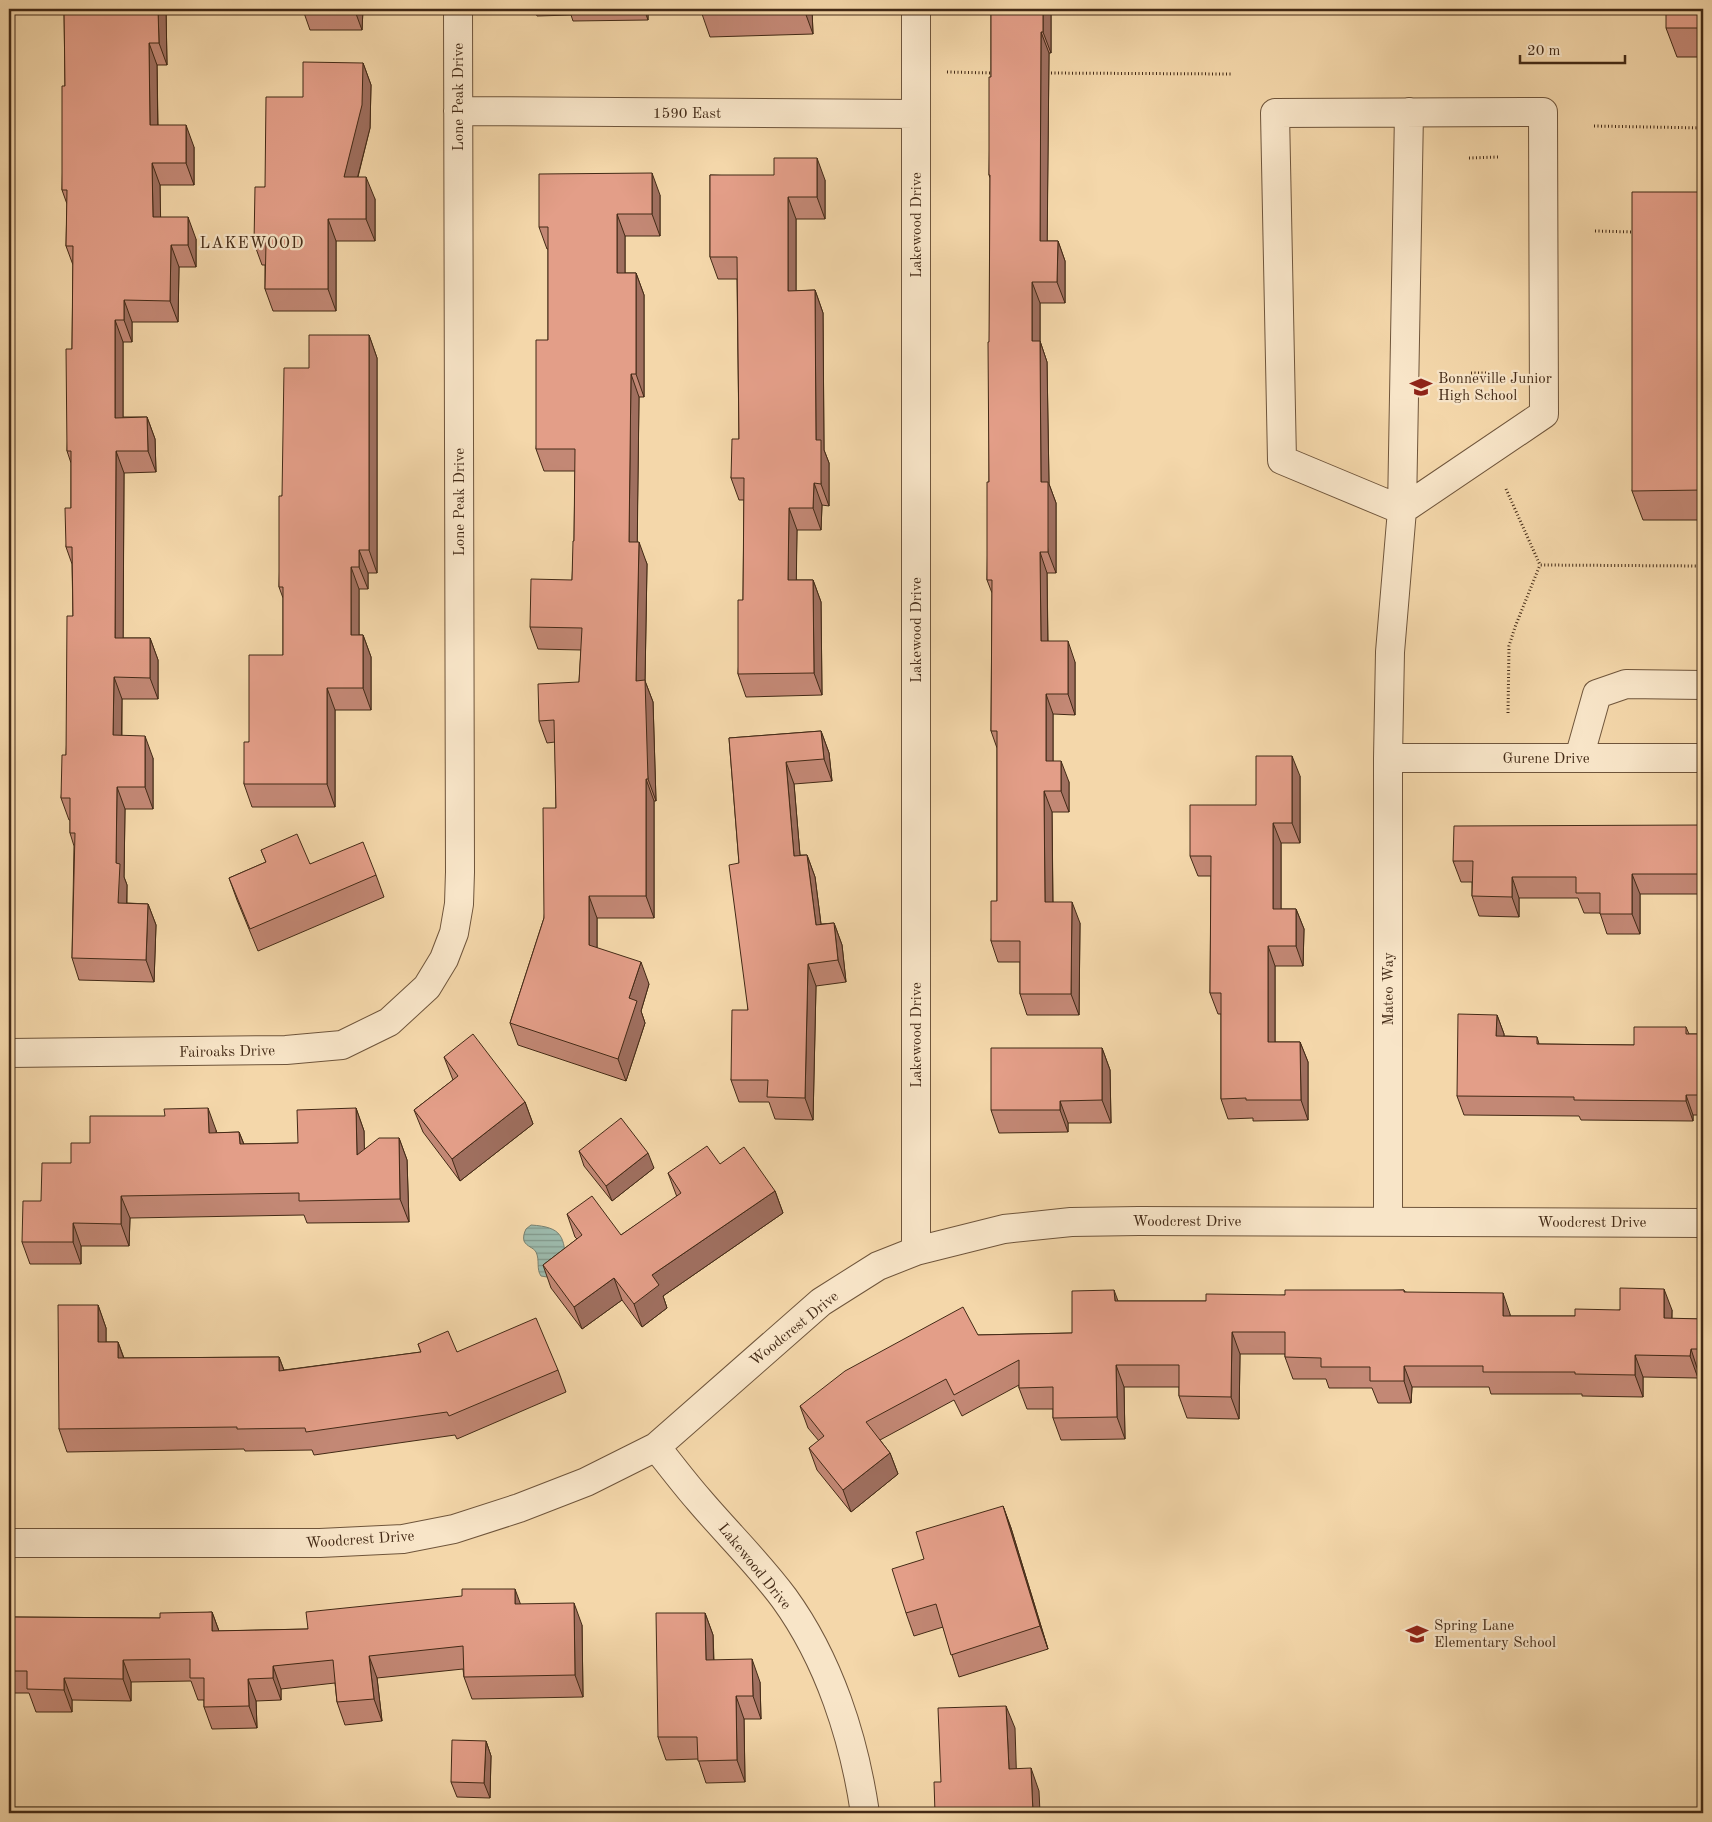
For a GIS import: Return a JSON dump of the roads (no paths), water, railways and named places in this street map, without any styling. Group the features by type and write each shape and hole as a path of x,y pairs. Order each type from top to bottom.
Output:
{"street":[{"name":"Lone Peak Drive","path":"427,987 444,959 454,932 460,888 458,9"},
{"name":"Lakewood Drive","path":"916,9 916,1251"},
{"name":"1590 East","path":"458,111 916,114"},
{"name":"Mateo Way","path":"1388,1221 1388,758 1390,652 1402,510 1408,112"},
{"path":"1543,112 1544,414 1402,510 1282,460 1275,113 1543,112"},
{"path":"1579,758 1597,694 1626,684 1703,685"},
{"name":"Gurene Drive","path":"1388,758 1703,758"},
{"name":"Fairoaks Drive","path":"9,1053 286,1050 342,1045 389,1022 427,987"},
{"name":"Woodcrest Drive","path":"9,1543 320,1543 403,1538 454,1529 519,1508 586,1482 656,1447 821,1302 878,1266 916,1251 1004,1229 1071,1222 1388,1221 1703,1223"},
{"name":"Lakewood Drive","path":"656,1447 762,1571 784,1599 803,1629 821,1663 851,1741 865,1813"}],"place":[{"name":"Bonneville Junior High School","path":"1421,387"},
{"name":"Spring Lane Elementary School","path":"1417,1634"}],"district":[{"name":"LAKEWOOD","path":"252,242"}]}
